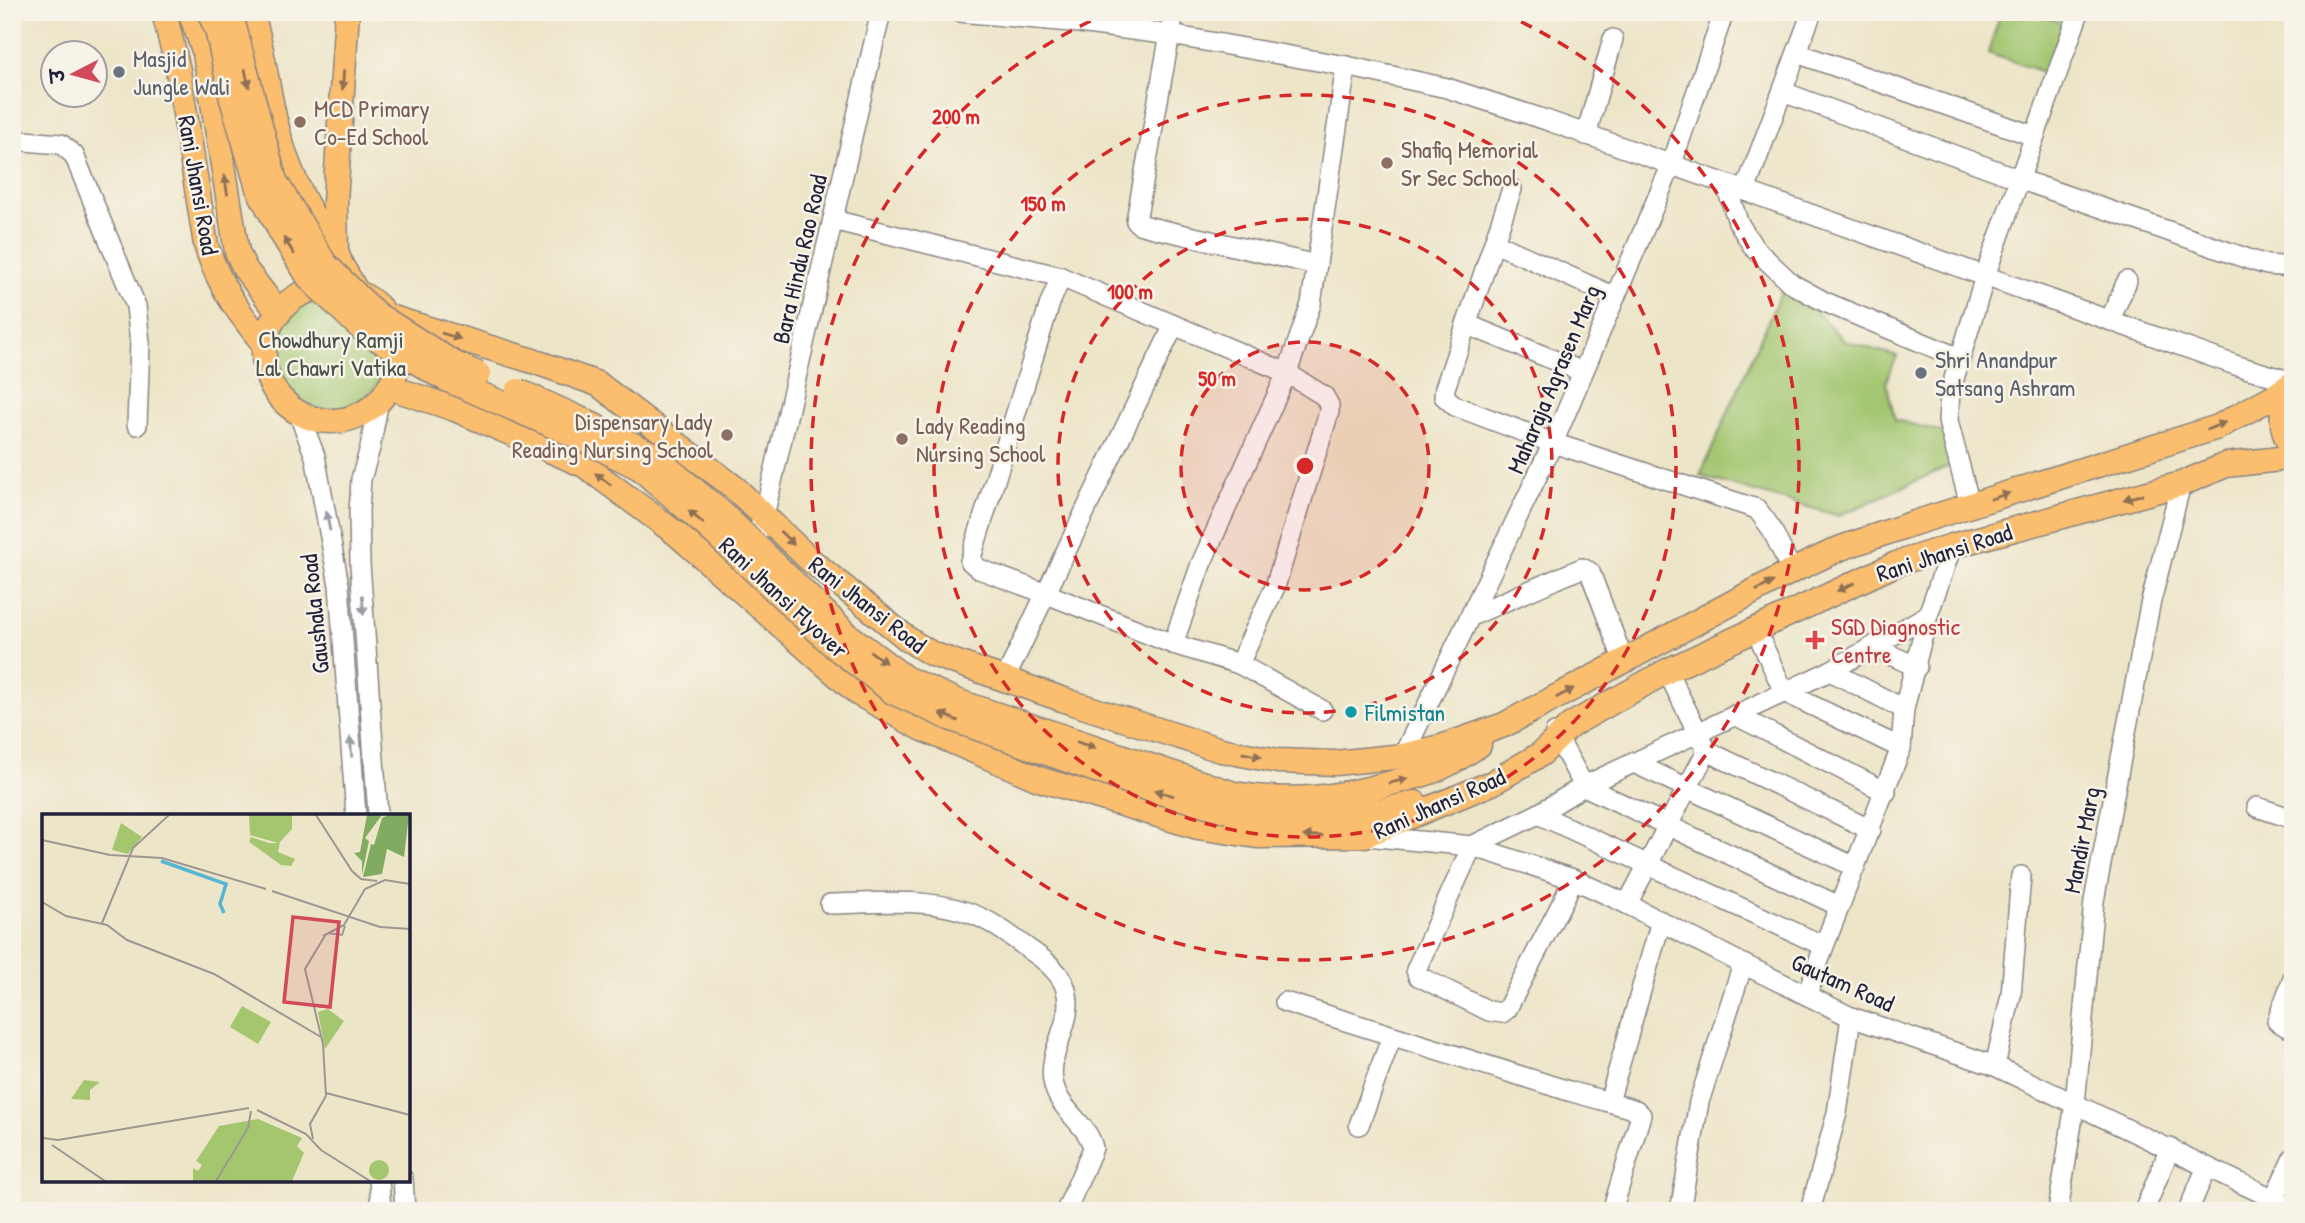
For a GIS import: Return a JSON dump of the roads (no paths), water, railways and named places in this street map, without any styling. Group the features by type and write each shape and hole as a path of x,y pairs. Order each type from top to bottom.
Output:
{"main road":[{"name":"Rani Jhansi Road","path":"163,12 178,70 206,245 215,273 230,301 264,344"},
{"path":"190,12 205,53 237,252 245,269 279,313"},
{"name":"Rani Jhansi Flyover","path":"209,12 216,29 232,99 258,188 310,279 364,331 444,378 572,433 640,468 710,529 835,647 893,692 953,719 1149,789 1232,803 1306,800 1351,794 1423,774 1445,766 1504,725"},
{"name":"Rani Jhansi Flyover","path":"230,12 275,181 325,264 376,314 453,363 650,453 723,514 848,635 905,678 959,702 1271,818 1350,815 1410,805 1470,781 1561,732"},
{"path":"251,12 286,161 312,215 336,251 357,293"},
{"path":"336,251 335,202 347,12"},
{"path":"324,287 346,289 367,297 386,316 394,331 398,353 395,375 384,394 369,410 349,419 327,422 306,417 287,405 272,388 265,367 264,344 271,323 285,305 303,293 324,287"},
{"name":"Rani Jhansi Road","path":"386,316 598,384 735,488 810,560 909,640 932,654 1221,750 1278,761 1335,763 1404,756 1441,747 1504,725 1792,571 1842,548 2217,427 2293,383"},
{"path":"2293,383 2284,404 2282,419 2285,435 2293,450"},
{"name":"Rani Jhansi Road","path":"384,394 455,409 584,465 678,535 859,694 921,728 1039,779 1198,827 1257,836 1365,835 1492,783 1541,754 1561,732 1667,671 1896,564 1952,545 2181,484 2226,464 2289,458 2293,460"}],"street":[{"name":"Bara Hindu Rao Road","path":"736,585 764,516 881,12"},
{"path":"960,12 1171,35 1346,66 1447,88 2235,365 2293,383"},
{"path":"1174,12 1136,218 1139,224 1317,265"},
{"name":"Maharaja Agrasen Marg","path":"1404,756 1553,443 1671,166 1724,12"},
{"path":"1745,191 1812,12"},
{"path":"1970,505 1948,421 1950,392 1985,276 2079,12"},
{"path":"1586,135 1613,38"},
{"path":"1797,53 2034,136"},
{"path":"1173,643 1201,564 1287,373 1311,304 1346,66"},
{"path":"1783,92 2019,179 2251,260 2267,265 2293,267"},
{"path":"12,140 61,144 74,155 136,306 140,343 137,425"},
{"path":"1726,185 1738,222 1754,248 1793,284 1825,302 1959,358"},
{"path":"1512,189 1465,324 1444,396 1455,406 1553,443 1757,509 1792,571"},
{"path":"833,220 1060,277 1287,373 1324,396 1329,412 1275,587 1239,664"},
{"path":"1495,243 1615,297"},
{"path":"1060,277 970,561 979,569 1173,643 1239,664 1322,710"},
{"path":"2110,320 2127,281"},
{"path":"1465,324 1583,372"},
{"path":"1005,679 1174,325"},
{"path":"378,814 360,564 359,512 361,479 384,394"},
{"name":"Gaushala Road","path":"298,412 314,456 339,585 356,814"},
{"name":"Mandir Marg","path":"2058,1211 2075,1104 2094,901 2151,605 2181,484"},
{"path":"1807,995 1901,748 1904,709 1917,667 1928,615 1952,545"},
{"path":"1471,616 1582,568 1590,572 1624,662"},
{"path":"1573,878 1507,1009 1502,1013 1489,1011 1418,976 1416,970 1472,846 1538,814 1584,786 1634,763 1703,742 1735,715 1830,671 1928,615"},
{"path":"1756,630 1784,692 1901,748"},
{"path":"1873,647 1917,667"},
{"path":"1667,671 1703,742 1871,830"},
{"path":"1830,671 1904,709"},
{"path":"1735,715 1886,792"},
{"path":"1561,732 1584,786 1839,906"},
{"path":"1627,904 1686,789 1703,742"},
{"path":"1634,763 1856,867"},
{"path":"2258,807 2293,819"},
{"path":"1538,814 1824,946"},
{"name":"Gautam Road","path":"1365,835 1472,846 1573,878 1850,1017 1995,1066 2293,1208"},
{"path":"1995,1066 2011,995 2021,876"},
{"path":"830,904 912,902 950,908 989,922 1039,956 1053,969 1066,988 1069,1011 1054,1059 1053,1082 1064,1108 1087,1134 1093,1148 1066,1211"},
{"path":"1609,1102 1661,921"},
{"path":"1680,1211 1699,1102 1743,964"},
{"path":"2287,1027 2277,1021 2293,978"},
{"path":"1285,1002 1636,1110 1641,1115 1612,1211"},
{"path":"1810,1211 1837,1113 1850,1017"},
{"path":"1359,1125 1392,1036"},
{"path":"2144,1211 2170,1148"},
{"path":"2274,1198 2293,1158"},
{"path":"2188,1211 2207,1167"},
{"path":"379,1181 381,1211"},
{"path":"403,1181 405,1211"}],"place":[{"name":"Masjid Jungle Wali","path":"119,72"},
{"name":"MCD Primary Co-Ed School","path":"300,122"},
{"name":"Shafiq Memorial Sr Sec School","path":"1387,163"},
{"name":"Shri Anandpur Satsang Ashram","path":"1921,373"},
{"name":"Dispensary Lady Reading Nursing School","path":"727,435"},
{"name":"Lady Reading Nursing School","path":"902,439"},
{"name":"SGD Diagnostic Centre","path":"1815,640"},
{"name":"Filmistan","path":"1351,712"}],"park label":[{"name":"Chowdhury Ramji Lal Chawri Vatika","path":"331,353"}]}
